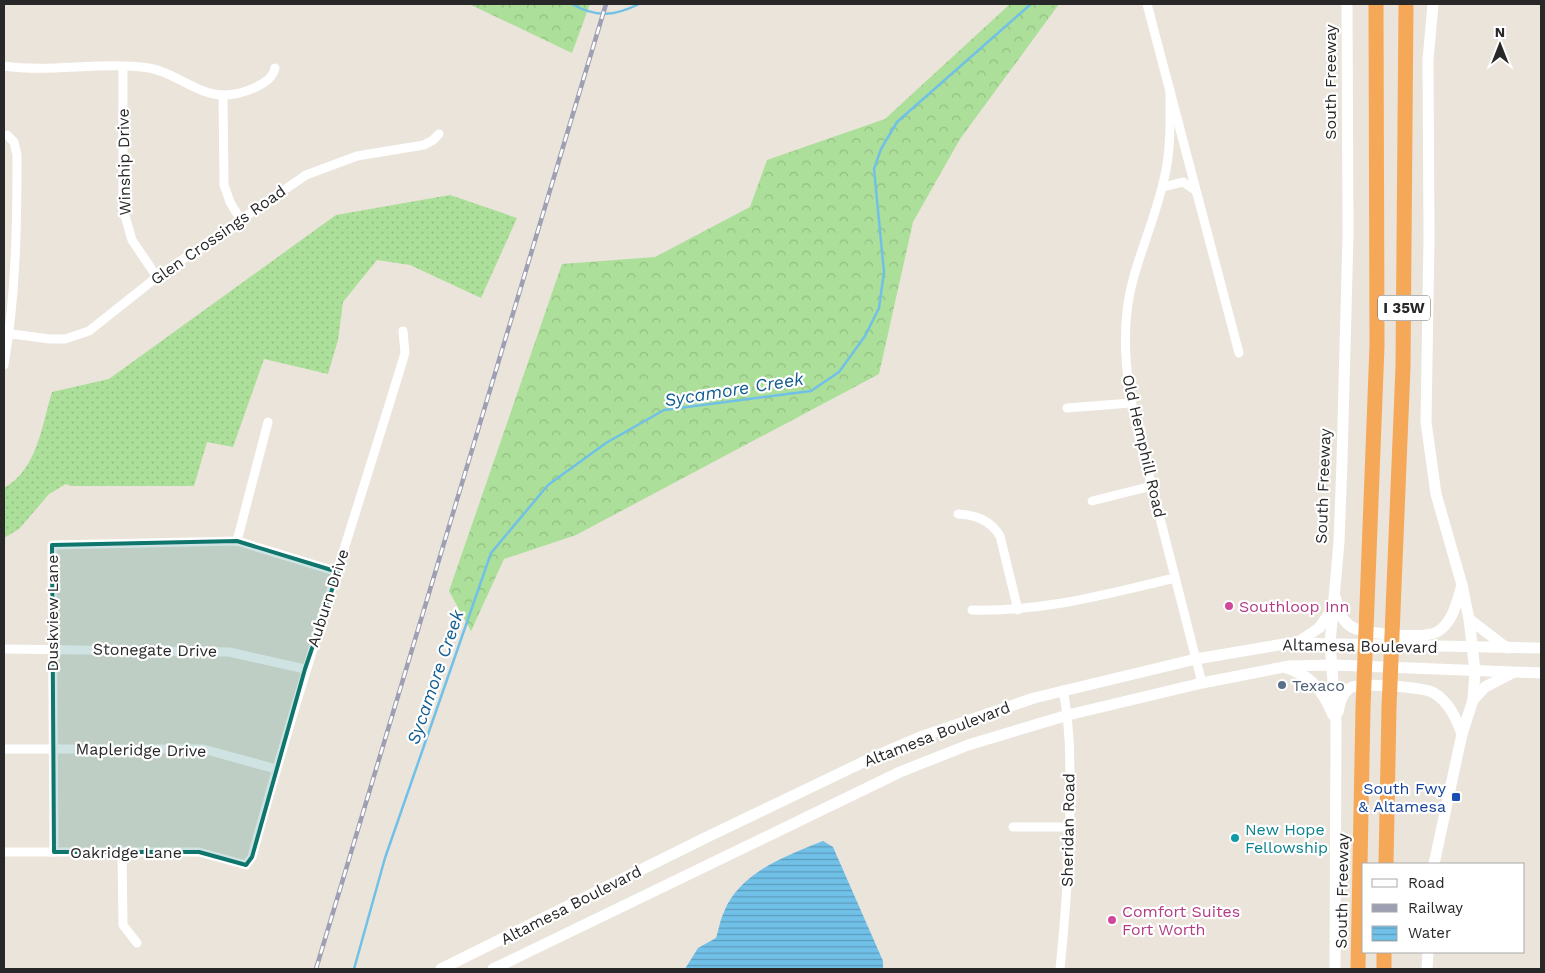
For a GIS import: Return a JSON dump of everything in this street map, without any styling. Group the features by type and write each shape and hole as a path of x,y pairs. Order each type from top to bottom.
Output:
{"highway":[{"name":"South Freeway","path":"1358,969 1363,708 1377,363 1376,4"},
{"name":"I 35W","path":"1386,863 1389,708 1403,367 1406,4"},
{"path":"1350,969 1358,951"},
{"path":"1384,953 1384,969"}],"main road":[{"name":"South Freeway","path":"1335,969 1336,721 1334,665 1330,642 1340,523 1348,245 1347,4"},
{"path":"1433,4 1428,60 1429,239 1426,422 1430,462 1436,494 1470,619 1475,671 1472,700 1462,734 1434,863"},
{"path":"1334,585 1339,610 1350,625 1358,630 1419,636 1438,632 1445,626 1452,617 1462,585"},
{"path":"1296,643 1319,628 1332,607"},
{"path":"1470,619 1507,648"},
{"name":"Altamesa Boulevard","path":"441,969 705,838 878,755 997,709 1063,690 1196,659 1296,643 1330,642 1541,648"},
{"name":"Altamesa Boulevard","path":"493,969 900,772 968,745 1068,715 1202,682 1284,668 1334,665 1541,673"},
{"path":"1284,668 1305,676 1317,685 1324,694 1336,721"},
{"path":"1472,700 1486,688 1514,673"},
{"path":"1336,721 1341,700 1350,688 1355,686 1412,687 1433,692 1444,701 1457,721 1462,734"},
{"path":"1428,953 1428,969"}],"street":[{"name":"Old Hemphill Road","path":"1147,4 1239,353"},
{"path":"4,66 154,69 203,91 223,95 239,93 269,80 275,68"},
{"name":"Winship Drive","path":"123,68 123,209 132,240 157,277"},
{"name":"Old Hemphill Road","path":"1170,90 1170,141 1163,186 1134,278 1127,314 1125,349 1131,403 1202,682"},
{"path":"223,95 224,185 230,202 240,219"},
{"name":"Glen Crossings Road","path":"6,333 50,339 78,335 101,323 157,277 282,190 327,165 357,156 424,145 439,134"},
{"path":"4,365 6,333 17,250 17,155 14,142 7,135"},
{"path":"1163,186 1183,182 1196,190"},
{"name":"Auburn Drive","path":"246,865 252,857 305,669 338,572 405,353 403,330"},
{"path":"1067,408 1131,403"},
{"path":"237,541 268,422"},
{"path":"1092,501 1152,486"},
{"path":"958,514 980,518 996,530 1000,536 1018,610"},
{"name":"Duskview Lane","path":"54,852 52,545 237,541 338,572"},
{"path":"972,610 1018,610 1052,606 1175,578"},
{"name":"Stonegate Drive","path":"4,648 229,652 305,669"},
{"name":"Sheridan Road","path":"1060,969 1068,884 1070,827 1068,715 1063,690"},
{"name":"Mapleridge Drive","path":"4,749 203,749 276,769"},
{"path":"1013,828 1070,827"},
{"path":"122,851 123,925 137,943"},
{"name":"Oakridge Lane","path":"4,852 199,852 246,865"}],"highlighted area":[{"path":"237,541 338,572 305,669 252,857 246,865 199,852 54,852 52,545"}],"green space":[{"path":"469,4 590,4 572,53"},
{"path":"1010,4 1059,4 960,139 913,222 879,374 576,535 504,559 471,631 449,591 562,264 655,257 750,207 767,160 885,119"},
{"path":"450,195 517,218 481,298 410,265 377,260 343,302 338,340 328,374 264,359 233,447 207,442 194,486 71,486 66,484 49,494 19,529 4,538 4,488 24,470 37,446 52,392 109,379 336,215"}],"water":[{"path":"823,841 833,847 883,961 883,969 685,969 698,948 716,938 721,918 731,898 741,886 766,867"}],"waterway":[{"path":"572,4 589,12 606,14 622,11 639,4"},
{"name":"Sycamore Creek","path":"354,969 385,858 491,553 548,485 606,443 664,410 811,391 839,372 865,336 879,308 884,272 874,169 881,149 897,122 1031,4"}],"railway":[{"path":"316,969 606,4"}],"place":[{"name":"Southloop Inn","path":"1229,606"},
{"name":"Texaco","path":"1282,685"},
{"name":"South Fwy & Altamesa","path":"1456,797"},
{"name":"New Hope Fellowship","path":"1235,838"},
{"name":"Comfort Suites Fort Worth","path":"1112,920"}]}
